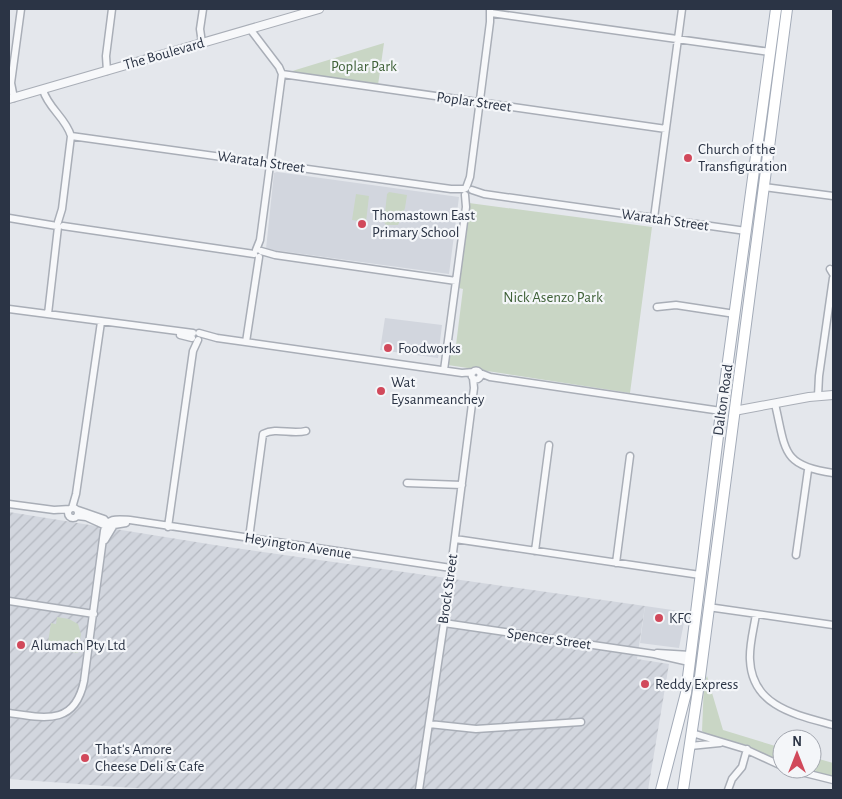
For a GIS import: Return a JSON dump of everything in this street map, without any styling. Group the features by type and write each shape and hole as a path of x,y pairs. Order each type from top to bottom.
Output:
{"main road":[{"name":"Dalton Road","path":"661,790 679,723 689,658 776,9"},
{"name":"Dalton Road","path":"684,790 787,9"},
{"name":"Waratah Street","path":"746,231 757,233"},
{"path":"721,410 734,411"},
{"name":"Spencer Street","path":"689,658 702,660"}],"street":[{"path":"11,99 21,9"},
{"path":"107,71 106,56 112,9"},
{"path":"202,43 200,29 203,9"},
{"name":"The Boulevard","path":"11,99 250,29 296,12 319,9"},
{"path":"654,218 682,9"},
{"path":"444,370 490,11 770,52"},
{"path":"246,342 282,74 279,67 250,29"},
{"name":"Poplar Street","path":"282,74 666,129"},
{"path":"43,90 46,100 66,124 71,136 48,314"},
{"name":"Waratah Street","path":"71,136 746,231"},
{"path":"764,187 833,196"},
{"path":"9,218 456,281"},
{"path":"818,396 819,376 833,278"},
{"path":"657,307 676,306 734,314"},
{"path":"9,309 174,332 195,337 246,342 721,410"},
{"path":"74,512 101,322"},
{"path":"168,527 195,337"},
{"name":"Brock Street","path":"419,790 444,623 476,376"},
{"path":"734,411 818,396 833,396"},
{"path":"776,404 785,446 794,461 808,470 833,473"},
{"path":"249,538 263,434 272,430 296,434 306,431"},
{"path":"535,551 549,446"},
{"path":"616,563 630,456"},
{"path":"796,554 808,470"},
{"path":"407,483 462,484"},
{"path":"9,504 74,512 108,525 82,690 74,706 62,714 47,718 9,713"},
{"name":"Heyington Avenue","path":"108,525 121,523 146,524 451,568"},
{"path":"455,539 700,575"},
{"path":"9,601 94,614"},
{"path":"708,607 833,625"},
{"path":"756,614 750,659 752,676 758,688 783,711 833,725"},
{"name":"Spencer Street","path":"444,623 689,658"},
{"path":"429,724 476,729 581,722"},
{"path":"692,733 747,749 772,761"},
{"path":"690,746 724,743"},
{"path":"728,790 732,779 742,767 747,749"}],"shaded area":[{"name":"Thomastown East Primary School","path":"274,173 459,197 449,274 266,249"},
{"path":"385,318 442,325 438,358 380,350"},
{"path":"9,512 221,546 645,606 637,659 669,664 648,790 161,790 9,779"},
{"path":"645,606 686,612 679,648 640,643"}],"green space":[{"name":"Poplar Park","path":"384,43 378,85 289,72"},
{"path":"389,192 407,195 405,208 398,225 386,225 384,222 387,194"},
{"path":"356,194 369,196 366,222 352,220"},
{"name":"Nick Asenzo Park","path":"469,203 652,227 630,393 448,365 450,353 455,353 463,289 459,288"},
{"path":"57,617 69,619 78,624 81,634 78,653 47,649 51,623 56,624"},
{"path":"707,676 723,730 772,745 772,757 746,745 706,734 702,731 704,683"},
{"path":"822,760 833,763 833,778 822,775"}],"place":[{"name":"Church of the Transfiguration","path":"688,158"},
{"name":"Thomastown East Primary School","path":"362,224"},
{"name":"Foodworks","path":"388,348"},
{"name":"Wat Eysanmeanchey","path":"381,391"},
{"name":"KFC","path":"659,618"},
{"name":"Alumach Pty Ltd","path":"21,645"},
{"name":"Reddy Express","path":"645,684"},
{"name":"That's Amore Cheese Deli & Cafe","path":"85,758"}]}
